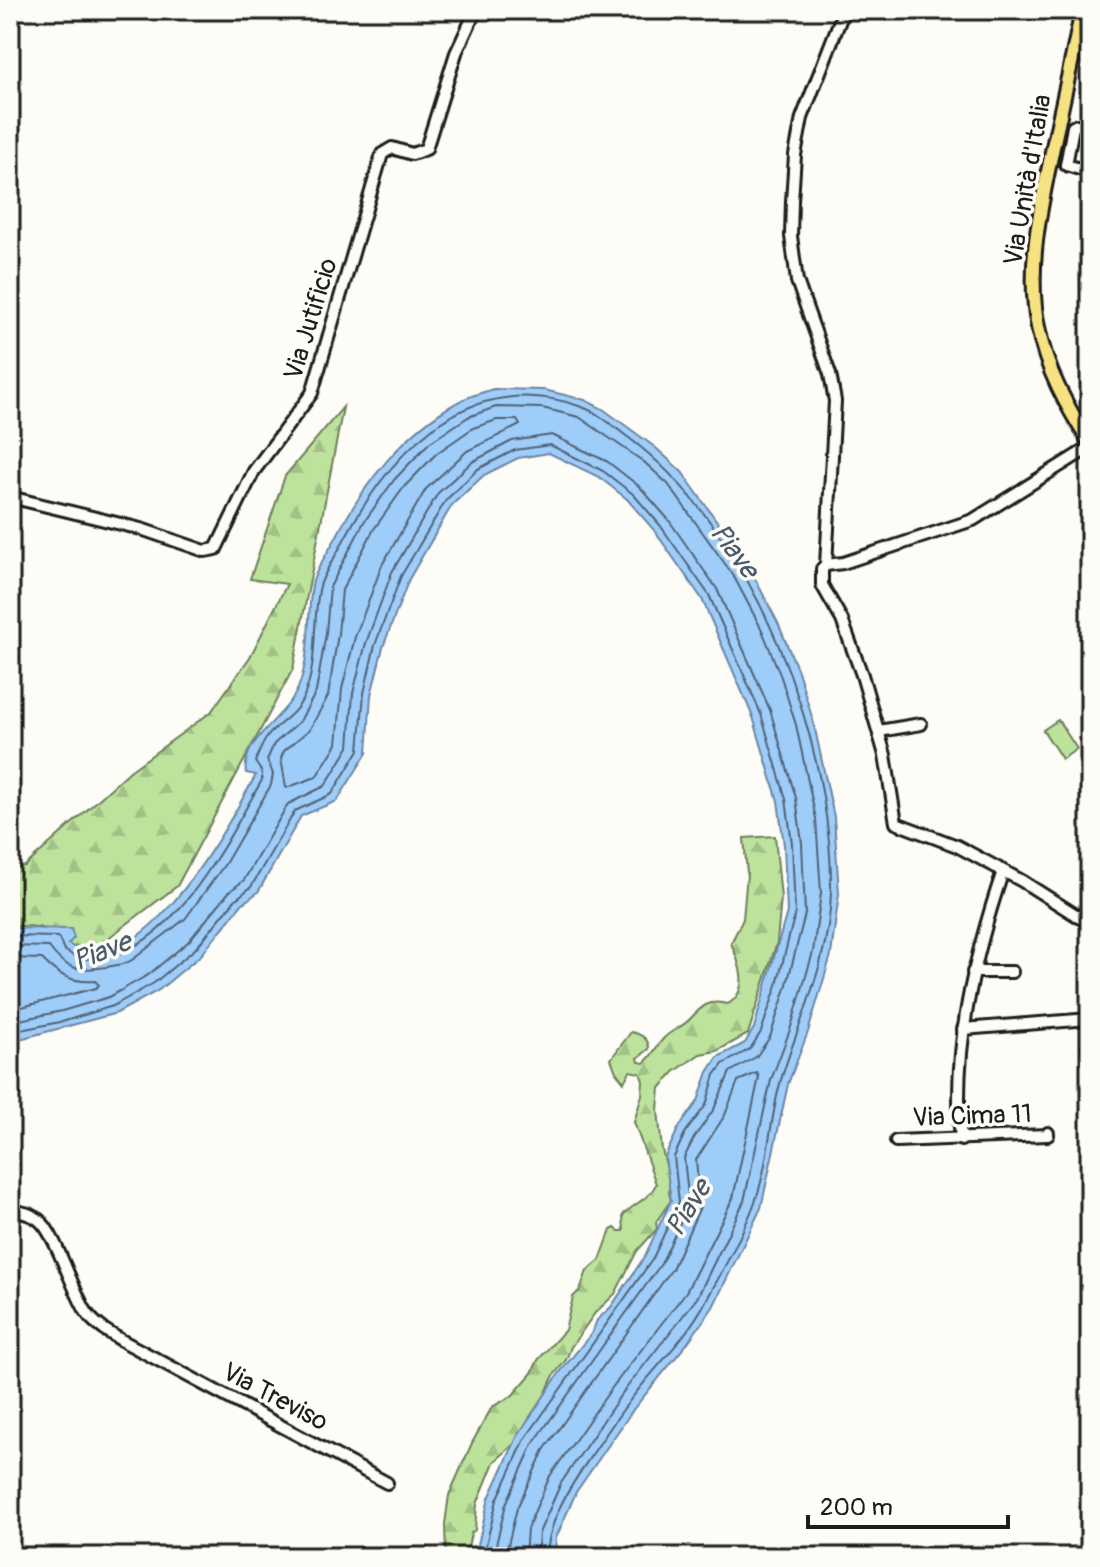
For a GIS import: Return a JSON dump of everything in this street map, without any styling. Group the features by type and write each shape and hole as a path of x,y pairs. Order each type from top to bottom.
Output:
{"main road":[{"name":"Via Unità d'Italia","path":"1082,10 1041,204 1033,292 1038,329 1050,369 1064,401 1090,445"}],"street":[{"name":"Via Jutificio","path":"10,497 141,529 205,551 216,549 263,456 309,401 382,154 392,148 412,154 426,149 456,53 476,10"},
{"path":"844,10 802,118 792,180 791,236 797,281 830,374 835,401 822,585 842,620 879,731 890,777 896,823 957,846 1090,924"},
{"path":"1090,127 1073,127 1066,165 1090,172"},
{"path":"824,567 973,520 1090,445"},
{"path":"879,731 921,724"},
{"path":"961,1140 963,1029 973,972 1003,871"},
{"path":"973,972 1012,972"},
{"path":"963,1029 1090,1019"},
{"name":"Via Cima 11","path":"896,1141 961,1140 1048,1133"},
{"name":"Via Treviso","path":"10,1210 34,1216 47,1228 89,1317 121,1340 387,1483"}],"green space":[{"path":"343,407 293,669 177,886 99,945 72,947 58,935 44,929 10,926 10,869 25,866 130,771 211,712 250,657 287,584 250,579 285,476"},
{"path":"1058,720 1077,749 1062,759 1043,730"},
{"path":"775,836 781,898 777,942 748,1034 717,1051 700,1054 674,1072 660,1088 658,1110 662,1150 671,1183 671,1200 656,1222 657,1229 637,1251 615,1294 595,1313 571,1347 530,1417 523,1436 494,1462 477,1504 475,1530 471,1533 466,1557 446,1557 445,1524 449,1495 492,1407 512,1396 565,1330 573,1297 580,1290 587,1271 600,1260 611,1230 624,1231 623,1215 650,1193 656,1184 634,1122 643,1081 640,1073 630,1071 624,1082 611,1059 631,1032 641,1035 648,1042 649,1049 638,1058 639,1062 644,1063 667,1035 702,1007 716,1002 728,1004 735,998 741,975 731,943 743,919 747,874 744,838"}],"water":[{"name":"Piave","path":"493,389 544,390 585,400 603,409 656,448 682,472 748,565 778,623 798,671 813,720 834,817 839,894 831,955 808,1032 788,1084 761,1208 713,1307 635,1407 576,1492 556,1538 555,1557 475,1557 489,1498 518,1435 645,1256 671,1200 665,1157 678,1129 698,1101 708,1072 718,1057 745,1043 754,1028 787,912 784,845 778,801 753,717 702,599 654,530 627,499 599,477 549,453 518,458 484,475 452,505 409,579 383,647 371,695 367,753 337,801 301,816 258,892 242,904 201,955 159,990 117,1013 10,1039 10,928 71,929 74,938 68,944 96,952 125,944 153,923 179,895 204,862 256,775 246,773 250,750 298,688 305,664 314,579 357,500 386,462 419,429 458,402"}]}
